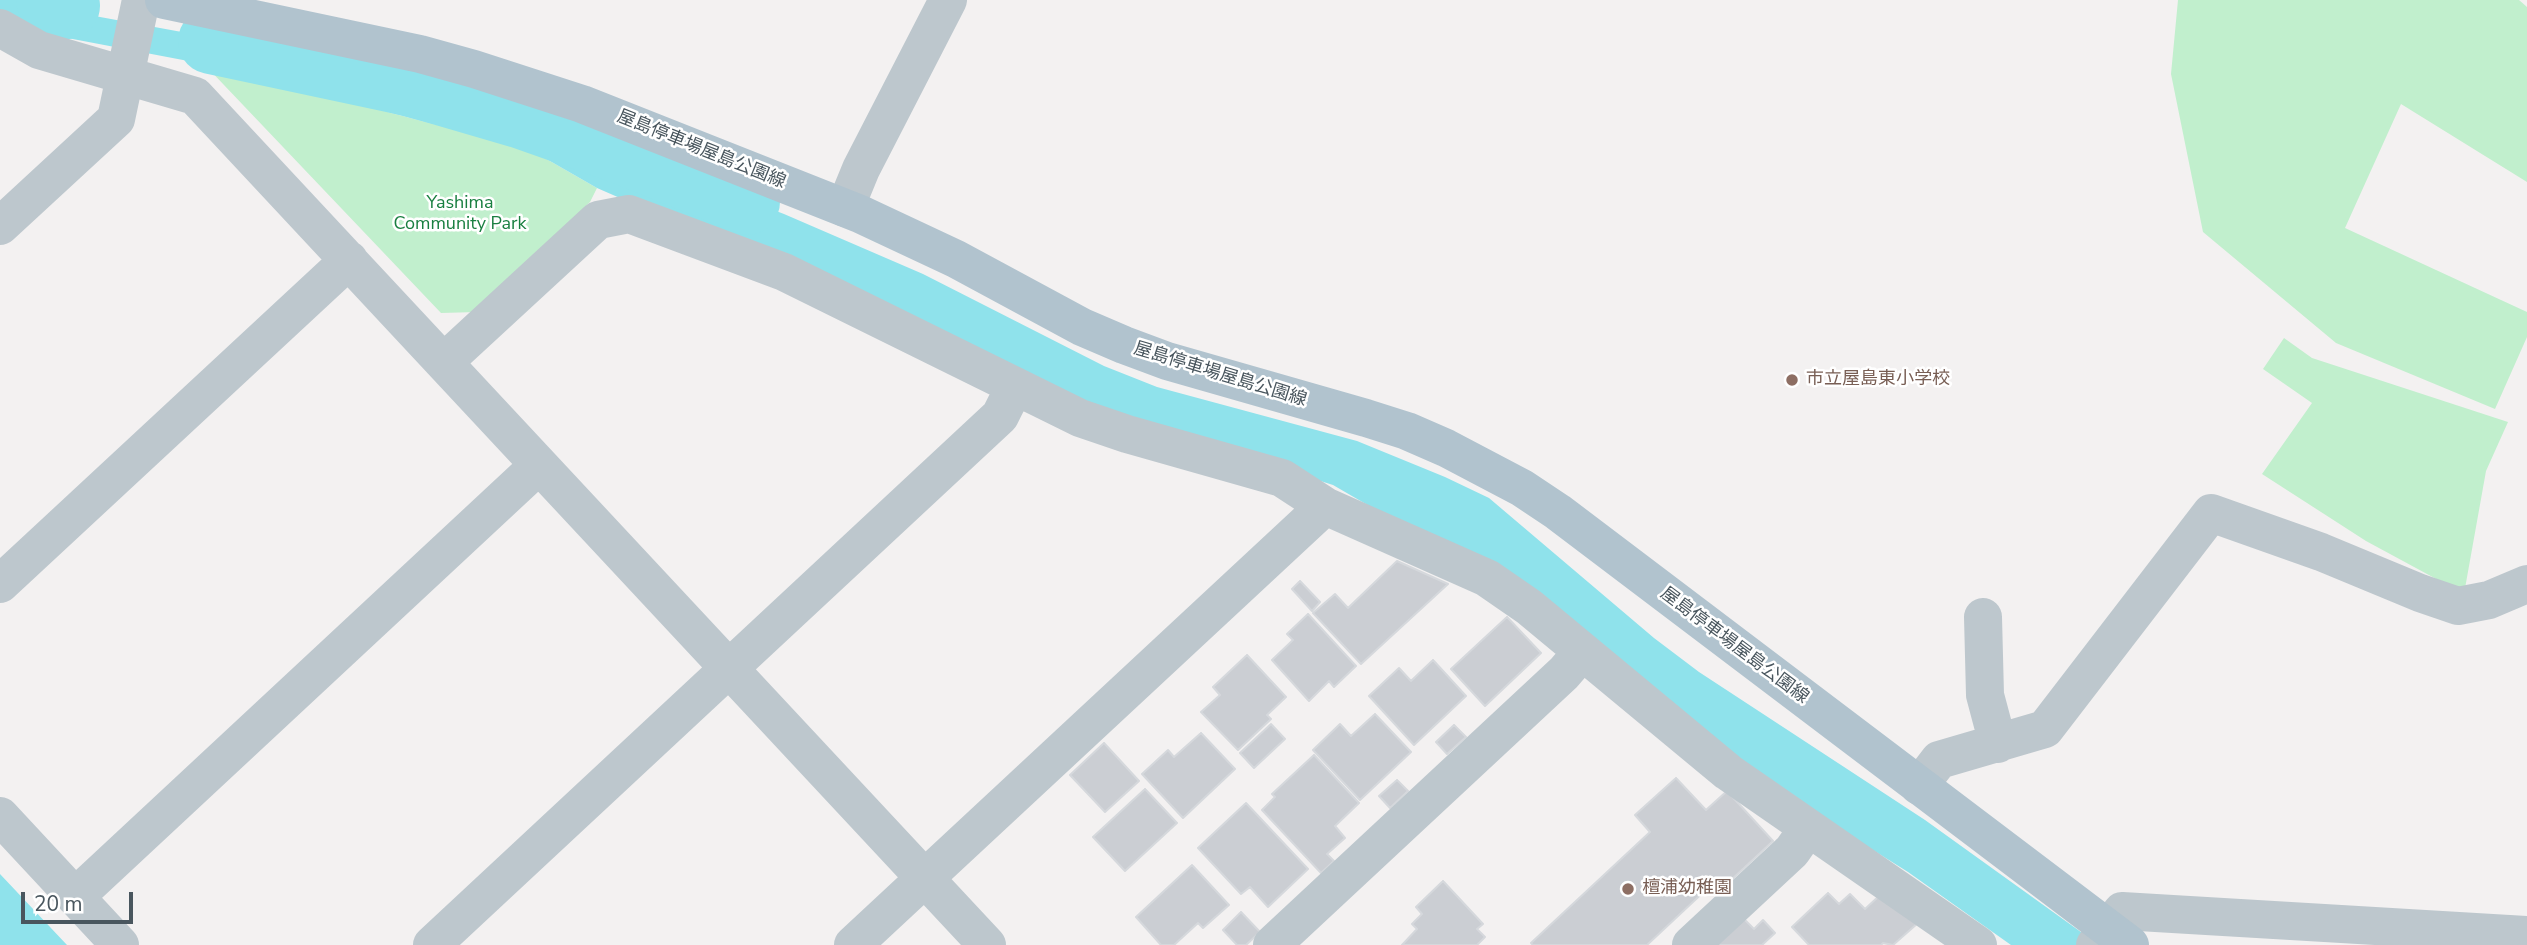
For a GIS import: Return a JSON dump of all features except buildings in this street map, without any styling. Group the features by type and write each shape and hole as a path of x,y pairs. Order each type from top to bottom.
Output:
{"main road":[{"name":"屋島停車場屋島公園線","path":"164,0 420,54 474,69 636,124 845,208 956,259 1072,322 1124,345 1167,361 1406,431 1485,467 1558,512 1919,786 2111,940"}],"street":[{"path":"0,226 116,119 141,0"},
{"path":"845,208 861,169 948,0"},
{"path":"0,28 39,50 195,96 987,945"},
{"path":"444,362 598,220 629,214 784,272 1015,386 1103,426 1282,478 1325,506 1487,578 1528,607 1695,747 1978,945"},
{"path":"0,584 349,260"},
{"path":"432,945 1000,416 1015,386"},
{"path":"75,897 539,464"},
{"path":"853,945 1325,506"},
{"path":"1919,786 1938,760 2045,729 2211,513 2321,552 2458,606 2488,600 2527,584"},
{"path":"1983,617 1985,695 1998,744"},
{"path":"1272,945 1564,673 1582,652"},
{"path":"0,816 120,945"},
{"path":"1691,945 1792,851 1808,828"},
{"path":"2111,940 2122,911 2527,935"}],"green space":[{"path":"2178,0 2519,0 2527,7 2527,182 2401,104 2345,228 2527,312 2527,337 2495,409 2336,343 2203,232 2171,74"},
{"name":"Yashima Community Park","path":"204,64 529,149 597,188 590,202 477,312 441,313"},
{"path":"2284,338 2312,358 2508,422 2486,471 2464,594 2366,541 2262,474 2312,403 2263,369"}],"water":[{"path":"0,0 37,0 62,10 209,37 527,116 784,214 923,274 1104,366 1157,387 1357,441 1445,477 1489,498 1654,638 1699,672 1925,820 2099,945 2011,945 1908,872 1785,795 1409,529 1333,485 1280,468 1149,435 897,319 597,188 529,149 204,64 57,36 0,13"},
{"path":"0,874 67,945 0,945"}],"waterway":[{"path":"49,0 67,6"},
{"path":"211,41 413,84 519,115 624,152 747,202"}],"place":[{"name":"市立屋島東小学校","path":"1792,380"},
{"name":"檀浦幼稚園","path":"1628,889"}]}
